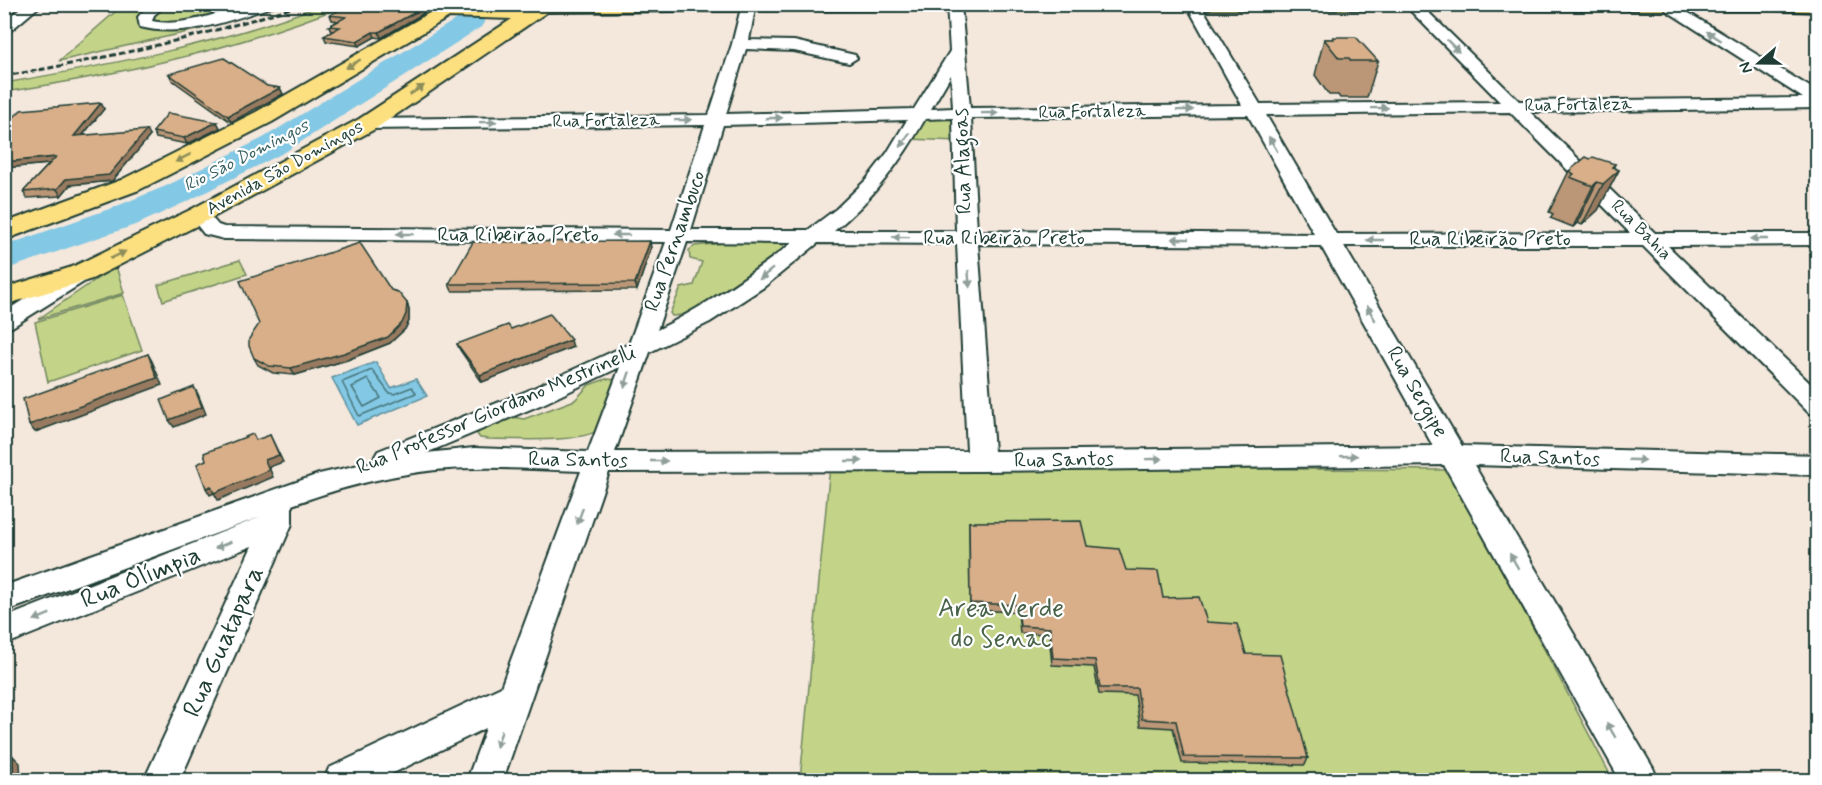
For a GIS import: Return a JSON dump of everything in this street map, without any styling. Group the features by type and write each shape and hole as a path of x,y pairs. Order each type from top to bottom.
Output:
{"main road":[{"path":"4,232 130,185 264,117 456,10 935,4"},
{"path":"970,4 1773,5 1818,8"},
{"path":"1773,5 1779,4"},
{"name":"Avenida São Domingos","path":"4,297 82,273 199,215 367,124 536,10"}],"street":[{"path":"4,29 35,4"},
{"path":"160,4 149,11 145,24 153,28 166,27 201,21 266,4"},
{"path":"201,21 221,14 236,4"},
{"name":"Rua Alagoas","path":"954,4 981,461"},
{"name":"Rua Pernambuco","path":"485,780 680,236 740,44 749,5"},
{"name":"Rua Sergipe","path":"1193,5 1640,780"},
{"name":"Rua Bahia","path":"1412,5 1818,407"},
{"path":"1664,5 1818,101"},
{"path":"740,44 794,46 849,58"},
{"name":"Rua Professor Giordano Mestrinelli","path":"4,599 278,512 314,487 470,425 638,349 702,316 756,282 843,213 873,184 895,155 957,53"},
{"name":"Rua Fortaleza","path":"367,124 1818,101"},
{"name":"Rua Ribeirão Preto","path":"199,215 211,230 224,233 1329,240 1818,239"},
{"path":"4,322 82,273"},
{"path":"470,425 458,446 461,454 474,458"},
{"name":"Rua Santos","path":"314,487 402,465 474,458 600,462 981,461 1453,455 1818,465"},
{"name":"Rua Olímpia","path":"4,632 278,512"},
{"name":"Rua Guatapara","path":"162,780 278,512"},
{"path":"342,780 513,698"}],"green space":[{"path":"324,4 346,5 263,35 178,58 92,77 5,92 5,83 85,69 207,41 286,18"},
{"path":"123,5 222,5 201,29 59,61"},
{"path":"920,119 958,119 959,141 908,139"},
{"path":"730,242 777,243 783,244 784,248 783,251 714,300 685,314 672,316 670,313 681,288 694,285 702,262 690,259 689,250 695,246"},
{"path":"240,260 247,274 163,301 158,285"},
{"path":"116,266 124,293 38,319"},
{"path":"123,295 142,350 48,382 35,322"},
{"path":"606,379 618,380 610,409 603,425 596,431 584,436 532,440 488,439 480,438 477,434 484,427 503,420 512,417 524,419 575,400 589,385"},
{"name":"Area Verde do Senac","path":"830,466 1450,470 1613,780 800,780"}],"water":[{"path":"376,362 391,388 416,379 427,396 357,425 332,378"}],"building":[{"path":"350,4 396,4 423,8 357,41 324,36 340,27 329,26 346,17 330,15"},
{"path":"1333,37 1356,37 1378,61 1351,61 1349,58 1339,58 1324,39 1334,39"},
{"path":"224,58 267,86 280,88 228,116 169,74"},
{"path":"101,103 74,136 147,130 109,175 66,179 57,189 23,192 56,157 4,162 4,127 21,110"},
{"path":"168,113 217,122 184,138 153,132"},
{"path":"1586,157 1615,164 1612,167 1619,170 1603,184 1597,182 1593,186 1570,177 1574,174 1569,171"},
{"path":"650,241 635,283 449,284 473,242"},
{"path":"360,243 391,290 398,292 407,303 402,323 388,337 344,353 291,368 269,366 254,358 249,339 259,324 240,281"},
{"path":"550,314 571,340 480,375 457,344 508,325 511,329"},
{"path":"148,354 157,378 29,425 23,399"},
{"path":"194,387 202,407 169,420 161,400"},
{"path":"253,434 256,440 270,435 279,455 265,460 269,470 214,493 211,486 206,488 197,464 206,460 204,453"},
{"path":"1081,521 1087,546 1119,549 1126,570 1158,571 1163,598 1199,597 1207,622 1237,624 1246,654 1280,655 1308,758 1184,757 1176,721 1142,719 1137,688 1100,688 1095,660 1053,658 1050,628 1020,626 1018,605 970,603 969,522"},
{"path":"13,756 13,780 4,780 4,760"}],"waterway":[{"name":"Rio São Domingos","path":"4,259 125,216 178,193 274,145 472,21"}],"railway":[{"path":"4,76 155,46 303,4"}]}
